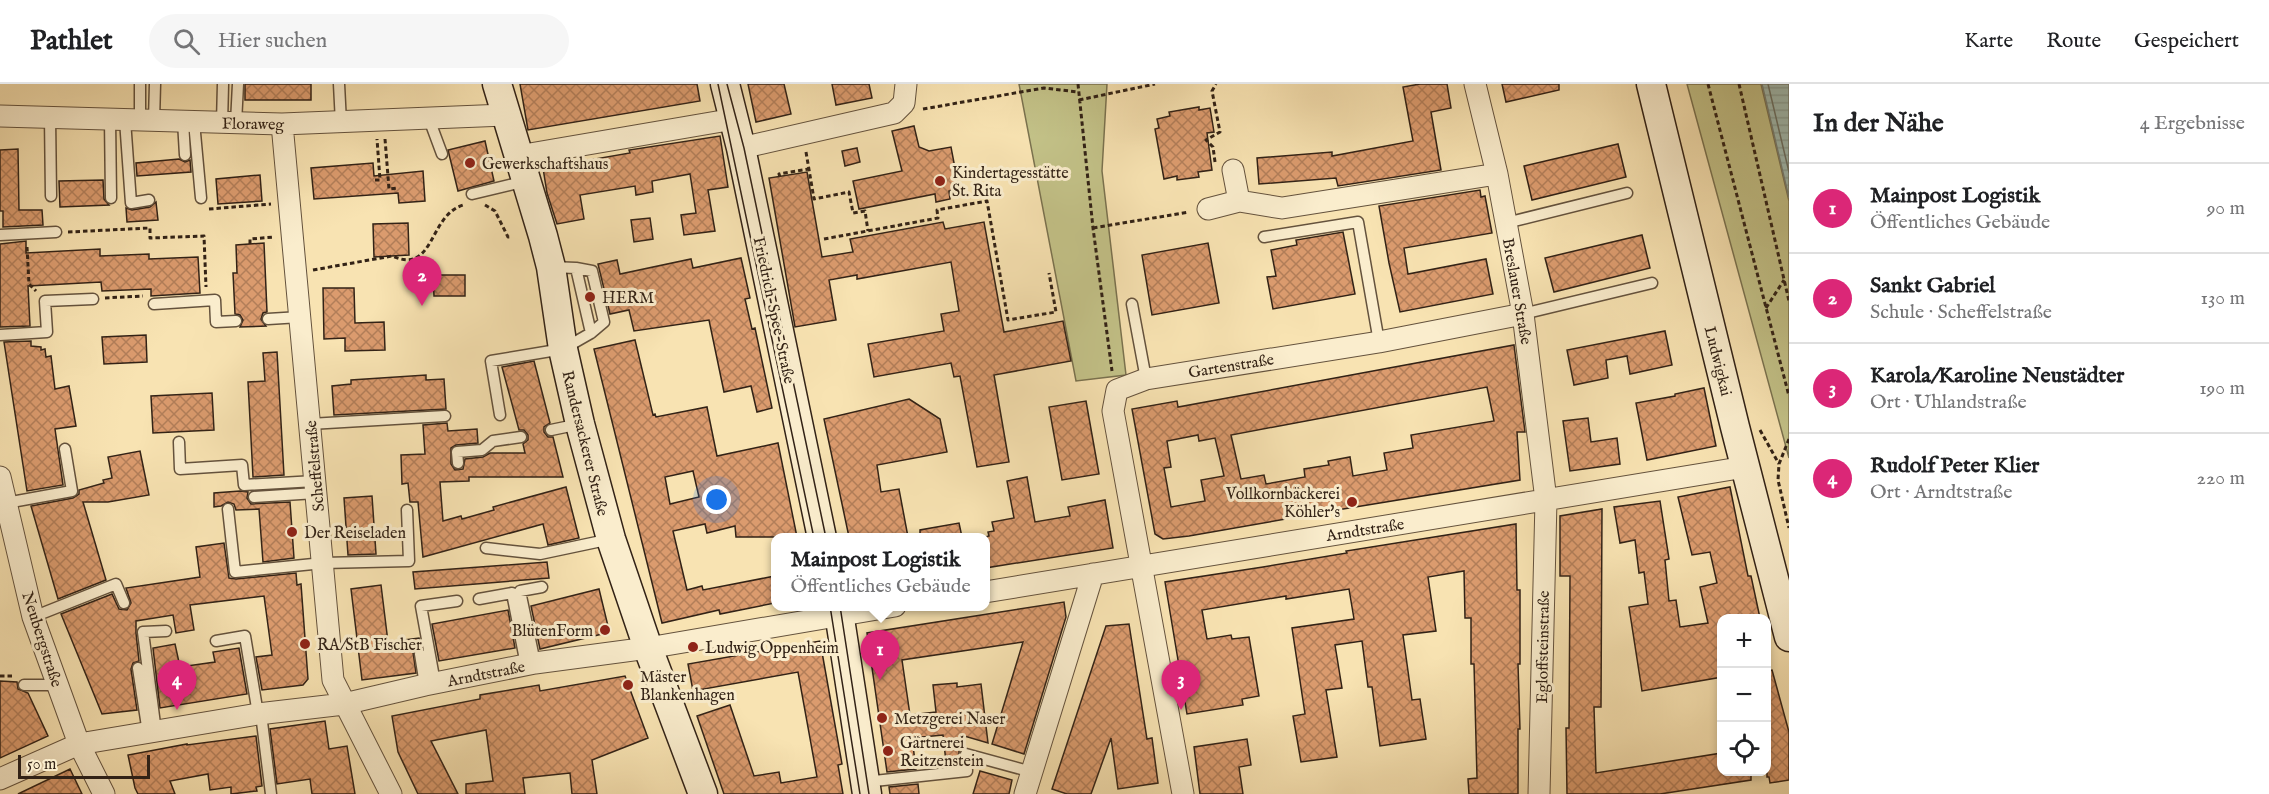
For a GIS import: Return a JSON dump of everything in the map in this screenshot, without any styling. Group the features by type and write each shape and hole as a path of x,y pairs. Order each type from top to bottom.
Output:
{"street":[{"name":"Randersackerer Straße","path":"497,84 522,169 563,268 562,349 611,539 648,648 703,794"},
{"name":"Friedrich-Spee-Straße","path":"725,84 741,148 821,533"},
{"path":"741,148 887,115 900,108 906,98 906,84"},
{"name":"Breslauer Straße","path":"1475,84 1497,174 1523,314 1546,500"},
{"name":"Ludwigkai","path":"1651,84 1745,467 1785,606 1789,637"},
{"name":"Floraweg","path":"0,116 282,124 505,115"},
{"path":"522,169 734,119"},
{"name":"Scheffelstraße","path":"282,124 333,680 391,794"},
{"path":"1233,170 1239,201"},
{"path":"1208,209 1239,201 1282,208 1497,174"},
{"name":"Gartenstraße","path":"1117,390 1146,379 1378,342 1523,314"},
{"path":"1117,390 1113,411 1183,794"},
{"name":"Arndtstraße","path":"990,591 1745,467"},
{"name":"Neubergstraße","path":"0,477 33,617 78,744 104,794"},
{"name":"Egloffsteinstraße","path":"1539,794 1546,500"},
{"path":"1025,794 1093,574"},
{"path":"839,611 866,788"},
{"name":"Arndtstraße","path":"0,778 78,744 259,714 344,704 530,664 648,648 839,611"}],"lane":[{"path":"111,198 140,84"},
{"path":"149,200 131,203 132,120 155,84"},
{"path":"223,84 229,123"},
{"path":"229,123 238,84"},
{"path":"339,84 340,123"},
{"path":"50,117 51,196"},
{"path":"429,119 442,154"},
{"path":"185,155 189,122"},
{"path":"189,122 200,193"},
{"path":"471,199 522,169"},
{"path":"1506,223 1627,193"},
{"path":"1264,237 1358,222 1378,342"},
{"path":"0,235 56,232"},
{"path":"500,415 491,362 562,349 591,333 604,322 592,271 563,268"},
{"path":"1523,314 1652,283"},
{"path":"0,335 47,332 45,302 93,299"},
{"path":"154,304 215,300 216,322 236,321"},
{"path":"1132,304 1146,379"},
{"path":"268,319 300,317"},
{"path":"310,424 445,416"},
{"path":"551,430 580,424"},
{"path":"458,463 457,452 482,450 493,441 521,437"},
{"path":"179,442 180,469 242,465 244,485 316,487"},
{"path":"6,503 72,491 65,449"},
{"path":"254,497 316,487"},
{"path":"228,509 235,572 323,563 409,561 407,510"},
{"path":"486,548 540,554 611,539"},
{"path":"33,617 117,584 124,603"},
{"path":"530,664 520,591 542,587"},
{"path":"479,599 512,593 530,664"},
{"path":"430,684 421,606 457,601"},
{"path":"152,733 143,632 166,631"},
{"path":"216,641 245,636 271,794"},
{"path":"420,654 430,684"},
{"path":"138,668 152,733"},
{"path":"24,685 57,685"},
{"path":"866,788 967,771 966,754 1032,772"}],"path":[{"path":"1078,84 1093,228 1117,390"},
{"path":"1079,100 1155,84"},
{"path":"1206,140 1220,132 1212,91 1216,84"},
{"path":"1708,84 1789,396"},
{"path":"1739,84 1789,301"},
{"path":"900,108 913,110 1044,88 1078,92"},
{"path":"375,180 380,180 380,121"},
{"path":"380,121 389,189 397,188"},
{"path":"816,150 806,151 814,199 849,192 853,213 865,211 868,231"},
{"path":"780,177 779,174 809,169"},
{"path":"200,193 207,187 209,209 264,204"},
{"path":"311,270 392,256 400,260 410,260 420,256 426,250 442,220 471,199"},
{"path":"824,239 938,218 937,210 987,201 1008,320 1056,312 1049,273"},
{"path":"479,204 495,211 508,237 511,237"},
{"path":"1093,228 1208,209"},
{"path":"56,232 150,228 150,238 204,236 207,301"},
{"path":"27,234 29,284 45,302"},
{"path":"250,244 250,239 274,238"},
{"path":"1766,308 1784,280"},
{"path":"93,299 145,296 154,304"},
{"path":"1789,439 1779,464 1778,480 1789,528"}],"shaded area":[{"path":"1019,84 1107,84 1102,171 1126,375 1076,381"},
{"path":"1687,84 1761,84 1789,201 1789,458"}],"water":[{"path":"1762,84 1789,84 1789,198"}],"building":[{"path":"245,84 311,84 311,100 245,100"},
{"path":"520,84 697,84 700,101 528,130"},
{"path":"748,84 784,84 791,114 756,122"},
{"path":"832,84 869,84 872,98 836,105"},
{"path":"1420,84 1447,84 1451,108 1431,112 1441,170 1338,186 1336,178 1259,184 1257,158 1332,152 1332,156 1413,141 1403,87"},
{"path":"1502,84 1559,84 1559,90 1506,102"},
{"path":"1199,107 1199,110 1210,108 1214,132 1207,133 1212,170 1198,172 1199,177 1177,180 1177,176 1164,179 1155,129 1159,128 1157,119 1170,116 1169,112"},
{"path":"914,126 919,147 929,151 951,147 959,189 949,191 950,199 936,202 935,194 859,209 853,181 902,171 892,131"},
{"path":"720,136 728,187 708,190 715,231 684,235 681,215 696,213 690,174 652,181 653,192 636,195 635,186 580,195 584,219 557,224 547,193 543,168 630,153 629,150"},
{"name":"Gewerkschaftshaus","path":"485,141 494,181 458,191 448,150"},
{"path":"1618,144 1626,177 1532,200 1524,166"},
{"path":"857,148 860,162 845,166 842,151"},
{"path":"18,149 19,210 42,210 43,225 3,227 3,211 0,211 0,150"},
{"path":"179,159 185,162 190,160 191,172 137,176 136,163"},
{"path":"373,163 374,176 423,171 425,201 399,203 398,193 314,199 311,168"},
{"path":"807,172 822,257 853,252 850,239 943,222 945,229 984,222 1004,332 1063,321 1071,361 994,375 1009,462 977,467 960,376 954,377 951,363 874,377 868,344 944,331 941,314 959,311 951,262 857,279 857,275 829,280 836,320 795,327 769,178"},
{"path":"260,175 262,201 218,204 216,179"},
{"path":"103,180 104,199 109,205 60,207 59,181"},
{"path":"1480,190 1481,197 1485,196 1492,233 1404,248 1408,274 1486,259 1493,294 1400,312 1379,206"},
{"path":"156,202 158,220 127,222 126,208 132,210 150,207"},
{"path":"650,218 653,239 634,242 631,220"},
{"path":"408,223 409,255 374,257 373,224"},
{"path":"1343,232 1355,294 1273,309 1267,277 1276,276 1271,250 1297,245 1296,240"},
{"path":"1642,235 1650,268 1554,292 1545,258"},
{"path":"26,241 26,253 100,249 100,256 149,254 149,259 198,257 200,293 151,296 151,289 102,291 101,282 28,286 30,326 0,327 0,244"},
{"path":"264,243 267,312 263,313 261,319 266,326 240,327 243,320 240,315 235,314 233,273 237,273 236,245"},
{"path":"1208,243 1219,303 1152,315 1142,255"},
{"path":"741,258 750,298 745,299 752,329 755,328 772,408 757,412 751,386 724,392 709,320 634,331 629,310 610,314 598,264 617,260 620,274 691,259 693,268"},
{"path":"433,275 465,275 465,296 434,296"},
{"path":"323,288 354,288 355,323 384,322 385,350 345,351 345,338 324,339"},
{"path":"1665,331 1672,365 1630,374 1627,356 1606,360 1608,378 1574,385 1567,350"},
{"path":"146,335 147,362 104,364 102,337"},
{"path":"635,340 653,415 655,414 656,417 707,407 717,456 778,443 796,533 771,533 771,537 736,537 735,526 707,533 705,524 673,531 687,590 702,586 703,590 771,577 771,604 720,614 719,610 662,623 594,349","holes":["693,471 699,497 670,504 665,477"]},
{"path":"31,341 31,346 41,347 41,350 45,349 46,357 51,356 55,389 69,386 76,426 55,429 63,485 27,491 4,342"},
{"path":"1514,345 1525,432 1517,432 1520,480 1163,539 1155,534 1132,409 1177,401 1178,407","holes":["1487,387 1494,421 1411,435 1413,448 1384,453 1387,470 1353,476 1350,457 1328,461 1329,465 1304,469 1305,477 1266,484 1264,475 1241,479 1231,435","1198,435 1199,441 1215,438 1224,476 1201,480 1205,501 1171,507 1164,468 1171,467 1167,441"]},
{"path":"277,352 284,475 253,477 248,382 265,381 263,353"},
{"path":"534,361 550,423 544,427 544,432 548,437 553,437 563,477 469,477 469,481 440,482 443,521 461,516 462,519 494,510 493,507 566,487 579,538 548,545 543,524 423,557 418,502 410,502 408,483 402,484 401,455 425,454 423,425 447,423 448,431 477,429 478,443 456,445 451,448 451,464 455,470 463,469 465,459 483,457 490,453 525,453 523,444 528,440 528,435 524,430 519,430 502,367"},
{"path":"426,375 426,380 444,379 446,409 334,415 332,386 351,384 351,380"},
{"path":"1704,388 1716,446 1647,460 1636,403"},
{"path":"212,393 214,430 153,433 151,396"},
{"path":"909,399 940,419 947,452 877,465 881,492 899,489 907,533 848,533 824,419"},
{"path":"1086,401 1099,474 1062,480 1049,407"},
{"path":"1588,418 1591,442 1617,438 1620,464 1570,471 1563,421"},
{"path":"140,451 149,495 108,502 83,502 106,580 58,599 31,506 73,498 79,494 79,490 104,483 103,480 112,478 108,457"},
{"path":"1027,477 1035,522 1070,516 1068,507 1105,500 1113,548 990,567 990,533 988,532 994,531 992,522 1014,518 1007,481"},
{"path":"1730,487 1748,576 1751,576 1759,614 1717,614 1717,678 1642,691 1629,607 1648,604 1644,572 1639,573 1635,540 1620,543 1614,507 1660,501 1669,559 1665,560 1669,601 1676,600 1680,627 1708,623 1700,587 1717,583 1710,552 1692,555 1678,497"},
{"path":"248,492 247,498 251,504 290,502 294,558 263,562 259,509 236,510 234,504 228,502 214,507 214,493"},
{"path":"372,496 376,554 348,555 344,498"},
{"path":"1602,509 1601,707 1594,707 1596,773 1717,754 1717,776 1751,776 1751,780 1660,794 1567,794 1566,728 1569,728 1570,576 1560,576 1560,516"},
{"path":"959,523 961,533 920,533 920,530"},
{"path":"1516,524 1517,590 1520,590 1518,794 1469,794 1468,779 1477,778 1474,664 1471,664 1471,618 1465,618 1464,571 1428,577 1436,631 1403,635 1412,700 1420,699 1426,739 1380,746 1372,687 1368,687 1362,641 1335,645 1342,688 1326,690 1337,757 1301,762 1293,716 1305,714 1292,628 1354,619 1349,589 1286,599 1286,596 1202,610 1207,639 1231,635 1232,639 1249,637 1259,696 1242,699 1243,705 1187,714 1165,582"},
{"path":"224,543 229,578 296,573 297,585 301,584 308,679 303,685 262,690 256,657 272,655 264,596 190,605 194,630 176,633 173,615 136,621 139,661 133,663 131,669 137,710 102,714 61,614 112,594 119,609 127,610 131,603 126,588 200,577 196,547"},
{"path":"547,562 549,578 415,589 413,572"},
{"path":"381,585 388,642 419,638 421,647 416,648 413,652 416,673 362,680 351,589"},
{"path":"599,589 608,626 602,634 540,649 531,606"},
{"path":"1064,602 1066,617 1024,754 992,744 1023,642 902,660 910,715 936,712 933,685 957,683 957,687 981,684 988,743 961,735 962,748 959,751 959,761 946,762 943,735 912,738 916,769 887,772 867,633"},
{"path":"508,610 515,648 439,661 432,624"},
{"path":"1129,624 1147,739 1152,738 1158,783 1118,789 1111,738 1091,794 1067,794 1052,789 1106,626"},
{"path":"820,641 842,764 838,765 843,794 724,794 697,716 730,705 754,776 779,772 781,783 817,777 798,672 693,691 688,664"},
{"path":"175,644 180,667 215,662 213,652 239,648 247,694 160,708 153,648"},
{"path":"1771,670 1789,732 1789,780 1770,783 1767,776 1771,776"},
{"path":"625,676 648,738 592,760 597,794 572,794 570,773 523,778 525,794 466,794 466,784 493,781 486,730 431,741 458,794 418,794 398,752 392,716 480,699 480,695 539,685 540,691"},
{"path":"0,681 17,682 18,689 28,693 48,736 0,758"},
{"path":"325,721 329,749 347,746 355,794 312,794 310,779 277,784 270,729"},
{"path":"256,736 262,786 256,787 257,791 231,794 231,787 210,790 208,774 170,781 175,794 138,794 135,788 128,755 187,744"},
{"path":"1247,739 1251,765 1239,767 1243,794 1200,794 1194,747"},
{"path":"70,769 82,794 18,794"},
{"path":"980,771 1012,780 1009,794 973,794"},
{"path":"918,784 919,794 890,794 889,787"}],"tram line":[{"path":"718,84 813,533"},
{"path":"727,84 744,148 825,533"},
{"path":"831,611 860,794"},
{"path":"841,611 869,794"}],"place":[{"name":"Gewerkschaftshaus","path":"470,163"},
{"name":"Kindertagesstätte St. Rita","path":"940,181"},
{"name":"HERM","path":"590,297"},
{"name":"Sankt Gabriel","path":"422,306"},
{"name":"Vollkornbäckerei Köhler's","path":"1352,502"},
{"name":"Der Reiseladen","path":"292,532"},
{"name":"BlütenForm","path":"605,630"},
{"name":"RA/StB Fischer","path":"305,644"},
{"name":"Ludwig Oppenheim","path":"693,647"},
{"name":"Mainpost Logistik","path":"880,680"},
{"name":"Mäster Blankenhagen","path":"628,685"},
{"name":"Rudolf Peter Klier","path":"177,710"},
{"name":"Karola/Karoline Neustädter","path":"1181,710"},
{"name":"Metzgerei Naser","path":"882,718"},
{"name":"Gärtnerei Reitzenstein","path":"888,751"}]}
